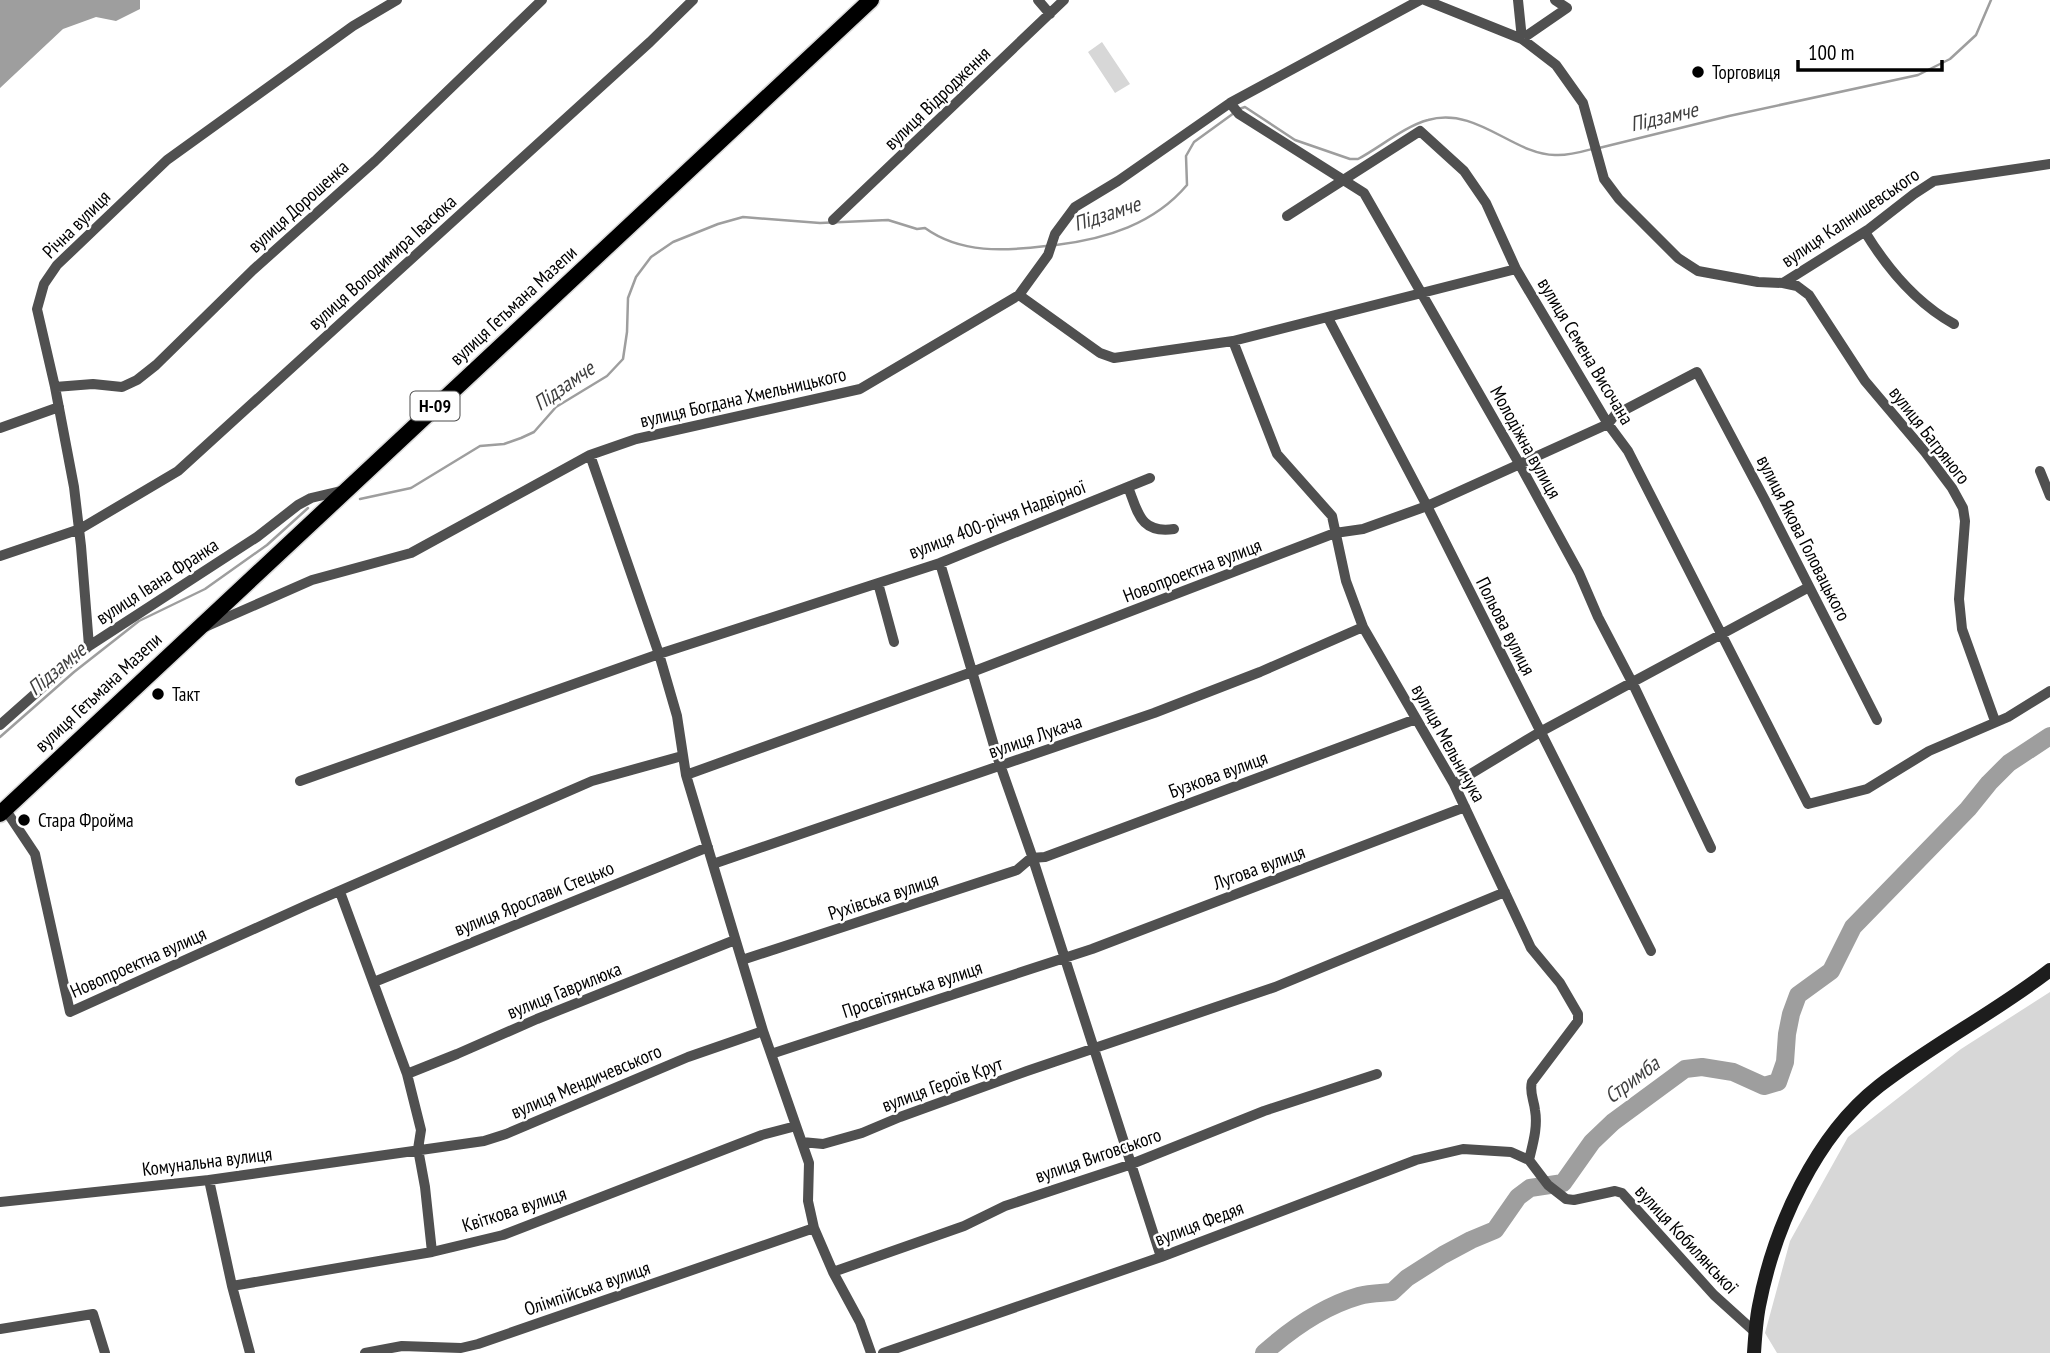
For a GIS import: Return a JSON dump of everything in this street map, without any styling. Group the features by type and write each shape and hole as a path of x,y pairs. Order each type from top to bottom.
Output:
{"main road":[{"name":"вулиця Гетьмана Мазепи","path":"3,812 871,0"},
{"path":"1754,1353 1759,1306 1770,1261 1787,1214 1806,1174 1849,1116 1886,1081 2050,970"}],"street":[{"name":"Річна вулиця","path":"89,646 79,529 59,407 37,309 44,284 57,265 167,160 353,26 397,0"},
{"name":"вулиця Дорошенка","path":"55,387 93,384 122,387 137,380 156,365 253,270 375,161 542,0"},
{"name":"вулиця Володимира Івасюка","path":"0,556 79,529 178,471 693,0"},
{"path":"1038,0 1050,13"},
{"name":"вулиця Відродження","path":"833,220 1064,0"},
{"name":"вулиця Калнишевського","path":"1423,0 1522,39 1556,65 1573,85 1583,103 1604,179 1619,199 1678,258 1698,271 1783,283 1864,232 1934,181 2050,164"},
{"name":"вулиця Богдана Хмельницького","path":"193,632 312,580 411,553 590,455 636,439 860,389 1019,295 1048,255 1055,234 1075,207 1234,108 1423,0"},
{"path":"1518,0 1522,39 1567,8 1555,0"},
{"name":"Молодіжна вулиця","path":"1234,108 1318,166 1364,193 1579,573 1711,848"},
{"path":"1287,216 1420,131 1464,171 1479,192 1492,214 1516,270"},
{"path":"1864,232 1877,253 1917,298 1954,324"},
{"name":"вулиця Семена Височана","path":"1019,295 1100,353 1114,358 1233,341 1516,270 1608,424 1628,451 1808,804 1867,789 1930,751 1995,722"},
{"name":"вулиця Багряного","path":"1783,283 1797,286 1809,295 1865,381 1925,452 1952,488 1963,508 1965,521 1959,599 1962,629 1995,722"},
{"name":"Польова вулиця","path":"1328,318 1427,506 1651,951"},
{"name":"вулиця Мельничука","path":"1233,341 1277,454 1332,516 1346,581 1363,627 1454,783 1531,948 1560,983 1578,1014 1577,1021 1532,1082 1530,1088 1536,1111 1536,1134 1529,1160"},
{"name":"Новопроектна вулиця","path":"686,775 972,672 1335,533 1363,529 1427,506 1608,424 1615,415 1697,372"},
{"name":"вулиця Якова Головацького","path":"1697,372 1877,720"},
{"path":"0,428 59,407"},
{"path":"590,455 659,654 677,716 686,775 763,1031 809,1163 808,1201 814,1228 833,1272 860,1322 871,1353"},
{"path":"2040,471 2050,496"},
{"name":"вулиця 400-річчя Надвірної","path":"659,654 940,563 1150,478"},
{"path":"1128,487 1136,510 1146,524 1157,530 1174,529"},
{"name":"вулиця Івана Франка","path":"0,725 89,646 257,537 298,505 311,498 345,490"},
{"path":"940,563 1031,858 1129,1165 1161,1256"},
{"path":"878,583 894,642"},
{"path":"1454,783 1540,732 1810,587"},
{"name":"вулиця Лукача","path":"713,864 1154,713 1260,672 1363,627"},
{"path":"300,781 659,654"},
{"path":"1995,722 2050,691"},
{"name":"Бузкова вулиця","path":"1031,858 1045,857 1416,719"},
{"name":"Новопроектна вулиця","path":"3,812 36,854 70,1012 592,781 682,756"},
{"name":"Лугова вулиця","path":"1064,958 1333,859 1465,807"},
{"name":"вулиця Ярослави Стецько","path":"374,982 708,847"},
{"name":"Рухівська вулиця","path":"742,960 1017,870 1031,858"},
{"path":"340,892 407,1074 421,1130 418,1149 432,1252"},
{"name":"вулиця Героїв Крут","path":"802,1142 823,1143 862,1133 1093,1048 1312,973 1505,892"},
{"name":"вулиця Гаврилюка","path":"407,1074 735,940"},
{"name":"Просвітянська вулиця","path":"771,1054 1064,958"},
{"name":"вулиця Мендичевського","path":"418,1149 484,1141 688,1057 763,1031"},
{"name":"вулиця Виговського","path":"833,1272 964,1226 1005,1206 1129,1165 1264,1111 1377,1074"},
{"name":"Квіткова вулиця","path":"232,1286 432,1252 503,1235 745,1142 796,1126"},
{"name":"Комунальна вулиця","path":"0,1202 209,1180 418,1149"},
{"name":"вулиця Федяя","path":"883,1353 1161,1256 1416,1160 1463,1149 1511,1152 1529,1160"},
{"name":"вулиця Кобилянської","path":"1529,1160 1548,1185 1566,1199 1574,1200 1615,1191 1622,1193 1714,1295 1756,1333"},
{"path":"209,1180 250,1353"},
{"name":"Олімпійська вулиця","path":"365,1353 402,1346 461,1348 478,1344 814,1228"},
{"path":"0,1329 93,1314 105,1353"}],"shaded area":[{"path":"0,0 140,0 140,9 116,21 96,17 63,29 0,88"},
{"path":"1102,42 1130,84 1115,93 1088,52"},
{"path":"2050,992 2050,1353 1777,1353 1765,1333 1790,1241 1848,1137 1961,1049"}],"waterway":[{"name":"Підзамче","path":"1599,148 1729,116 1918,75 1950,59 1976,35 1991,0"},
{"name":"Підзамче","path":"1239,109 1245,107 1295,140 1350,159 1358,159 1419,123 1446,117 1478,125 1540,153 1564,155 1592,149"},
{"name":"Підзамче","path":"1056,245 1111,234 1160,210 1187,185 1186,156 1194,142 1234,113"},
{"name":"Підзамче","path":"360,499 411,488 480,446 504,444 534,432 556,407 607,376 623,359 628,298 636,277 651,257 673,242 718,224 743,217 820,223 888,220 917,229 925,228 953,242 984,249 1046,246"},
{"name":"Підзамче","path":"0,737 74,672 139,621 205,589 267,545 308,508"},
{"name":"Стримба","path":"1264,1353 1285,1335 1321,1312 1359,1296 1392,1292 1407,1278 1443,1255 1495,1230 1518,1197 1530,1188 1563,1183 1592,1142 1613,1122 1685,1069 1702,1067 1733,1072 1764,1086 1778,1082 1785,1062 1791,1014 1798,995 1831,971 1853,927 1968,809 1989,783 2009,763 2050,736"}],"place":[{"name":"Торговиця","path":"1698,72"},
{"name":"Такт","path":"158,694"},
{"name":"Стара Фройма","path":"24,820"}]}
